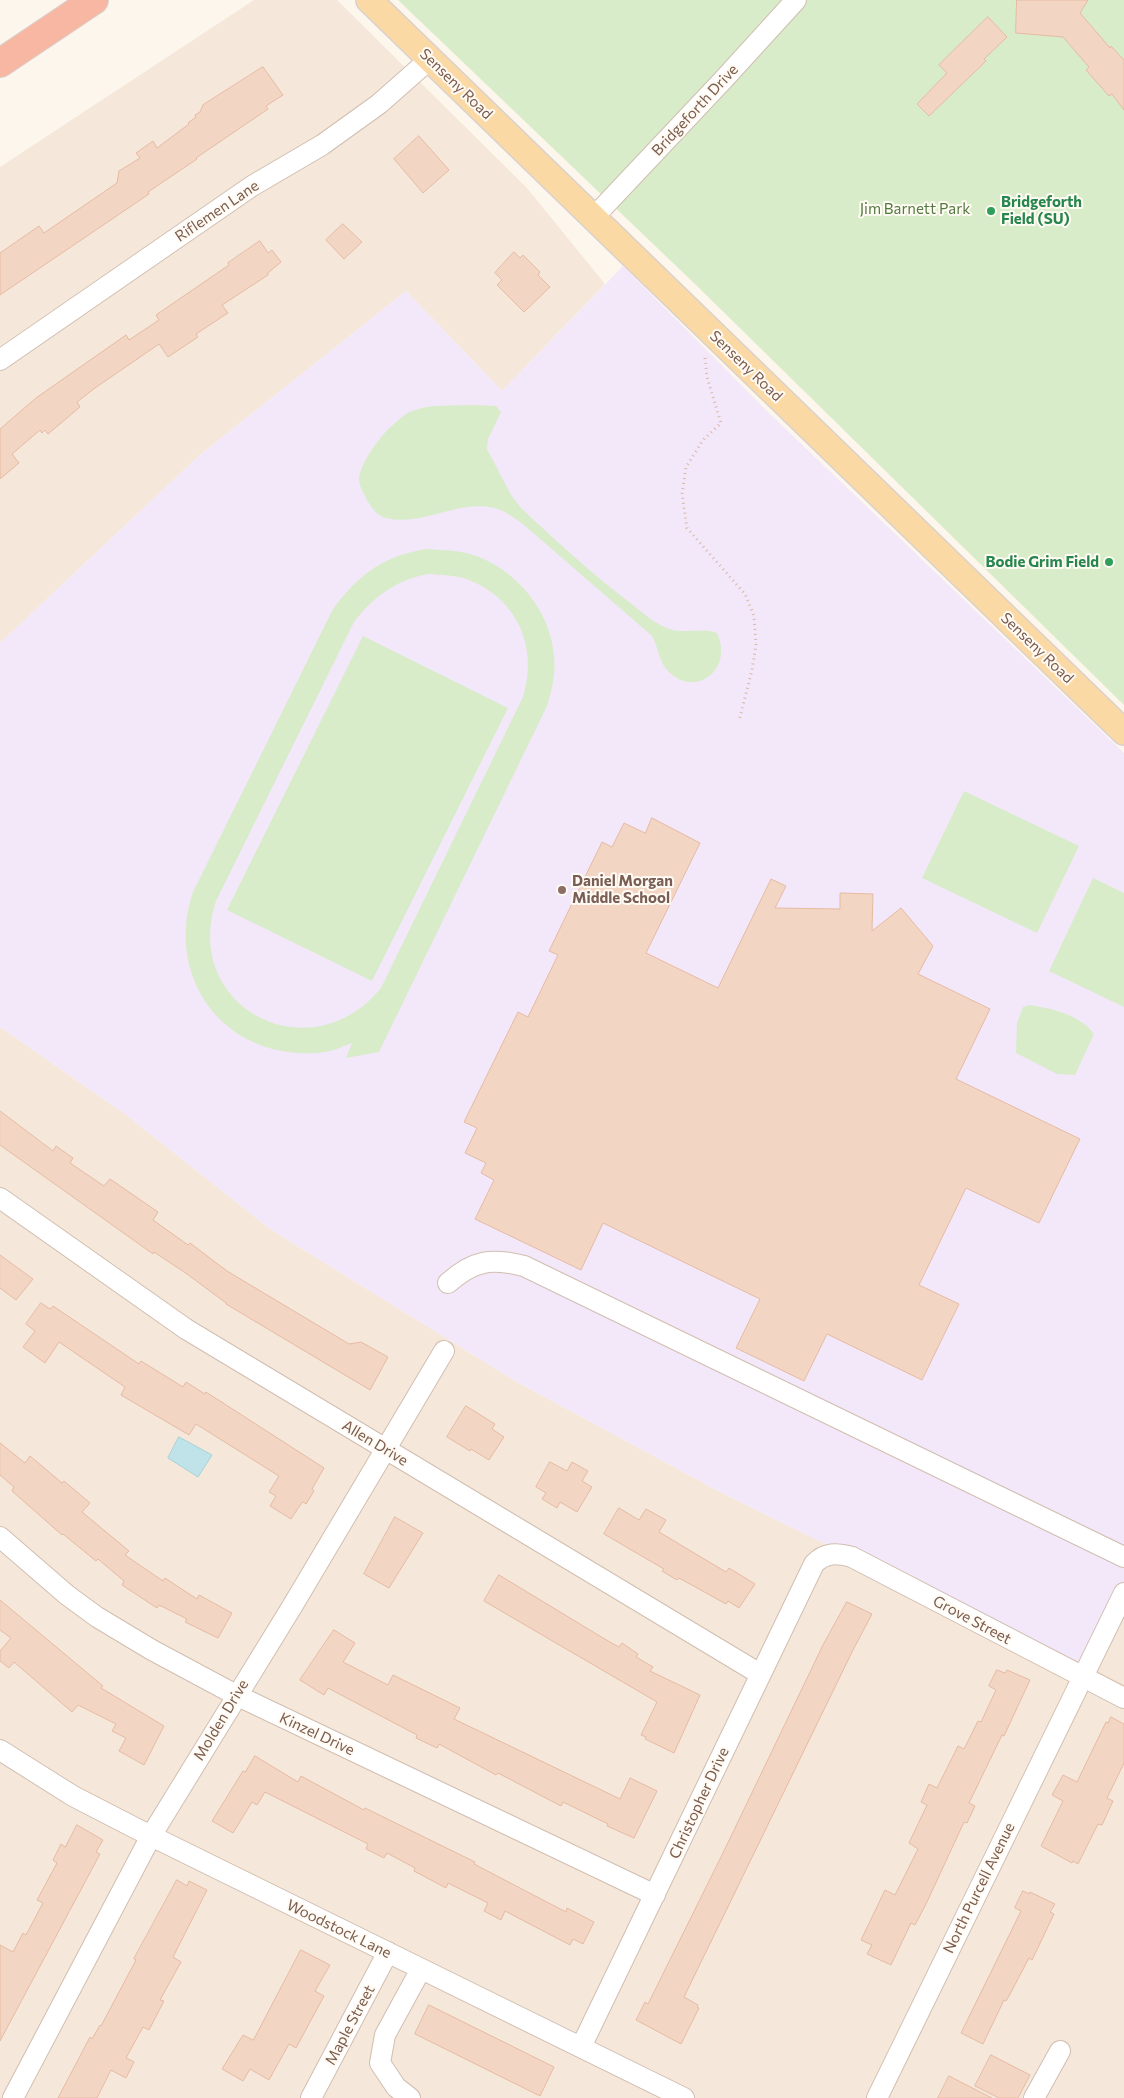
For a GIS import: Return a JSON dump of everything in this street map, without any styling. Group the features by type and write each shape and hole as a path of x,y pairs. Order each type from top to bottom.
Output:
{"highway":[{"path":"0,63 94,0"}],"main road":[{"name":"Senseny Road","path":"369,0 1124,732"}],"street":[{"name":"Bridgeforth Drive","path":"593,218 724,80 796,0"},
{"name":"Riflemen Lane","path":"0,360 252,186 322,145 379,104 430,58"},
{"name":"Allen Drive","path":"0,1198 186,1329 760,1674"},
{"path":"448,1282 462,1270 475,1264 491,1261 524,1266 1124,1556"},
{"name":"Molden Drive","path":"13,2098 152,1836 293,1605 384,1448 444,1351"},
{"name":"Kinzel Drive","path":"0,1537 67,1595 97,1617 152,1650 236,1696 656,1895"},
{"name":"Grove Street","path":"818,1559 837,1553 852,1557 1124,1698"},
{"name":"Christopher Drive","path":"582,2048 760,1674 818,1559"},
{"name":"North Purcell Avenue","path":"877,2098 1124,1592"},
{"name":"Woodstock Lane","path":"0,1750 73,1796 681,2097"},
{"name":"Maple Street","path":"311,2098 388,1952"},
{"path":"410,2098 396,2087 380,2064 385,2035 421,1969"},
{"path":"1034,2098 1060,2051"}],"path":[{"path":"705,354 707,378 721,423 703,440 686,468 682,494 687,528 745,594 754,616 755,653 739,721"}],"shaded area":[{"path":"254,0 337,0 527,188 605,284 502,391 406,291 201,454 0,643 0,167"},
{"name":"Daniel Morgan Middle School","path":"623,266 769,413 1124,753 1124,1593 1082,1677 852,1557 722,1493 517,1382 270,1229 125,1114 0,1027 0,643 201,454 406,291 502,391"},
{"path":"0,1027 125,1114 270,1229 517,1382 722,1493 852,1557 1124,1593 1124,2098 0,2098"}],"green space":[{"name":"Jim Barnett Park","path":"398,0 1124,0 1124,705 696,285"},
{"path":"472,405 496,406 501,412 488,439 487,449 511,495 521,508 601,580 657,623 673,630 711,631 717,633 721,646 720,658 716,668 709,676 700,681 690,682 679,679 669,672 663,664 651,635 524,525 505,512 490,507 476,506 416,519 401,520 383,517 375,511 367,500 359,479 363,466 372,450 388,429 406,414 422,408"},
{"path":"426,549 473,555 494,564 520,584 539,610 552,640 554,669 552,688 547,706 379,1052 346,1058 352,1043 334,1050 311,1053 288,1052 260,1045 236,1033 217,1016 202,995 191,972 186,946 187,919 193,892 333,609 362,577 384,562 411,552","holes":["428,574 454,576 469,580 486,588 512,612 520,627 528,661 523,697 381,988 352,1014 320,1026 288,1027 259,1017 234,998 217,972 210,939 216,901 354,622 377,597 386,591 396,585"]},
{"path":"363,636 508,708 372,981 227,910"},
{"path":"964,791 1079,846 1037,933 922,878"},
{"path":"1093,878 1124,893 1124,1007 1049,971"},
{"path":"1029,1005 1056,1010 1074,1017 1094,1034 1075,1075 1057,1074 1016,1053 1017,1023 1023,1007"}],"water":[{"path":"179,1437 212,1455 198,1477 168,1458"}],"building":[{"path":"1017,0 1088,0 1080,13 1110,48 1111,46 1124,60 1124,110 1112,94 1109,96 1086,70 1089,67 1063,37 1016,33"},
{"path":"988,17 1007,37 984,59 986,61 929,116 917,104 947,73 939,65"},
{"path":"263,67 283,95 266,106 268,109 148,192 149,194 0,295 0,253 39,226 44,233 117,183 119,171 140,158 136,153 153,141 157,148 189,124 196,117 195,115 200,112 203,105"},
{"path":"419,136 449,170 423,193 394,159"},
{"path":"343,224 362,242 344,259 326,240"},
{"path":"260,241 268,253 272,250 281,262 268,275 222,305 228,313 196,334 198,337 168,357 159,344 95,388 77,402 80,407 48,434 45,430 42,433 40,430 12,454 19,463 0,479 0,429 36,398 126,335 129,340 159,320 156,315 229,265 228,263"},
{"path":"514,252 520,258 523,255 540,272 538,275 550,287 524,312 497,285 502,280 495,273"},
{"path":"652,818 700,843 646,953 718,988 771,879 786,886 775,908 840,909 840,893 873,894 872,931 901,908 933,946 918,974 990,1009 956,1079 1080,1139 1039,1223 966,1188 919,1285 959,1304 922,1380 827,1334 804,1381 736,1348 760,1299 603,1223 581,1270 475,1219 494,1180 481,1173 486,1163 465,1153 477,1128 464,1122 518,1012 528,1017 558,955 549,951 602,842 612,847 624,823 645,833"},
{"path":"0,1111 53,1151 56,1146 73,1158 70,1163 104,1186 110,1179 158,1212 153,1220 188,1245 190,1243 227,1271 349,1344 361,1342 388,1357 370,1390 226,1304 187,1274 154,1252 153,1254 0,1145"},
{"path":"0,1255 33,1279 16,1300 0,1288"},
{"path":"41,1303 50,1309 53,1306 139,1364 141,1361 183,1387 186,1382 205,1394 206,1392 324,1468 306,1504 303,1502 301,1504 291,1519 270,1506 276,1496 269,1492 279,1476 196,1424 189,1435 121,1395 125,1387 59,1342 45,1363 23,1347 35,1331 26,1324"},
{"path":"466,1406 495,1424 492,1429 504,1437 489,1460 447,1437"},
{"path":"0,1443 25,1463 30,1456 62,1483 64,1481 90,1503 82,1512 129,1551 125,1555 163,1581 165,1578 197,1599 199,1595 232,1613 218,1638 185,1622 187,1619 159,1605 157,1608 122,1585 124,1581 98,1559 96,1561 62,1535 12,1491 14,1487 0,1475"},
{"path":"550,1462 567,1471 572,1462 588,1471 582,1481 592,1487 577,1512 560,1502 557,1508 542,1499 546,1493 536,1487"},
{"path":"619,1508 639,1520 646,1509 666,1520 659,1532 726,1572 729,1568 755,1584 739,1608 728,1601 726,1604 679,1578 677,1580 662,1571 664,1569 604,1534"},
{"path":"395,1517 423,1533 389,1588 364,1574"},
{"path":"499,1575 608,1641 619,1647 622,1643 638,1654 636,1657 653,1667 650,1671 700,1695 674,1753 645,1739 646,1737 641,1735 657,1702 484,1601"},
{"path":"0,1600 103,1686 101,1688 164,1726 144,1765 119,1751 126,1738 112,1731 116,1724 78,1705 72,1712 14,1662 9,1668 0,1661 0,1651 11,1638 0,1630"},
{"path":"847,1602 872,1614 684,1997 698,2005 697,2007 699,2008 681,2044 636,2020 645,2002 648,2004 823,1645"},
{"path":"334,1630 355,1643 343,1662 388,1685 393,1675 460,1708 454,1719 620,1799 630,1778 657,1791 634,1838 607,1826 608,1824 563,1802 561,1806 498,1773 496,1775 439,1744 437,1748 416,1738 417,1735 328,1688 324,1695 300,1680"},
{"path":"997,1670 1005,1673 1007,1670 1030,1680 1004,1736 1002,1735 969,1803 975,1806 967,1823 964,1822 927,1902 915,1925 911,1923 891,1965 867,1954 872,1945 861,1940 885,1890 895,1895 918,1849 909,1843 927,1805 921,1802 929,1784 937,1788 958,1746 964,1749 978,1721 981,1722 996,1690 989,1686"},
{"path":"1111,1717 1124,1724 1124,1763 1107,1798 1113,1801 1102,1825 1098,1824 1078,1864 1073,1861 1072,1863 1041,1846 1063,1801 1052,1795 1063,1775 1077,1782 1106,1722 1108,1723"},
{"path":"255,1756 298,1782 301,1776 364,1810 365,1808 475,1862 474,1864 566,1912 567,1908 594,1922 583,1944 573,1939 570,1945 505,1911 501,1920 484,1911 488,1903 448,1883 446,1888 414,1871 415,1868 387,1853 384,1858 366,1849 368,1844 265,1792 257,1805 252,1802 233,1833 212,1821 243,1771 245,1772"},
{"path":"77,1825 103,1840 96,1852 100,1854 0,2041 0,1945 13,1952 23,1933 26,1935 43,1903 37,1900 57,1863 53,1860 61,1844 65,1847"},
{"path":"177,1880 187,1886 189,1881 207,1890 173,1957 181,1962 160,2000 164,2001 149,2030 143,2027 126,2058 134,2062 126,2078 111,2070 97,2098 58,2098 90,2037 92,2039 101,2026 136,1960 134,1959"},
{"path":"1023,1891 1029,1894 1030,1892 1055,1904 1050,1912 1054,1914 1032,1960 1029,1958 1009,1996 1006,2001 1004,2000 983,2044 961,2033 1021,1911 1015,1908"},
{"path":"301,1950 330,1965 315,1991 324,1996 296,2048 289,2044 269,2080 250,2069 243,2081 222,2069 243,2035 253,2040"},
{"path":"429,2005 554,2067 540,2096 415,2034"},
{"path":"991,2055 1030,2075 1018,2098 999,2098 975,2086"},
{"path":"949,2076 992,2098 938,2098"}],"place":[{"name":"Bridgeforth Field (SU)","path":"991,211"},
{"name":"Bodie Grim Field","path":"1109,562"},
{"name":"Daniel Morgan Middle School","path":"562,890"}]}
